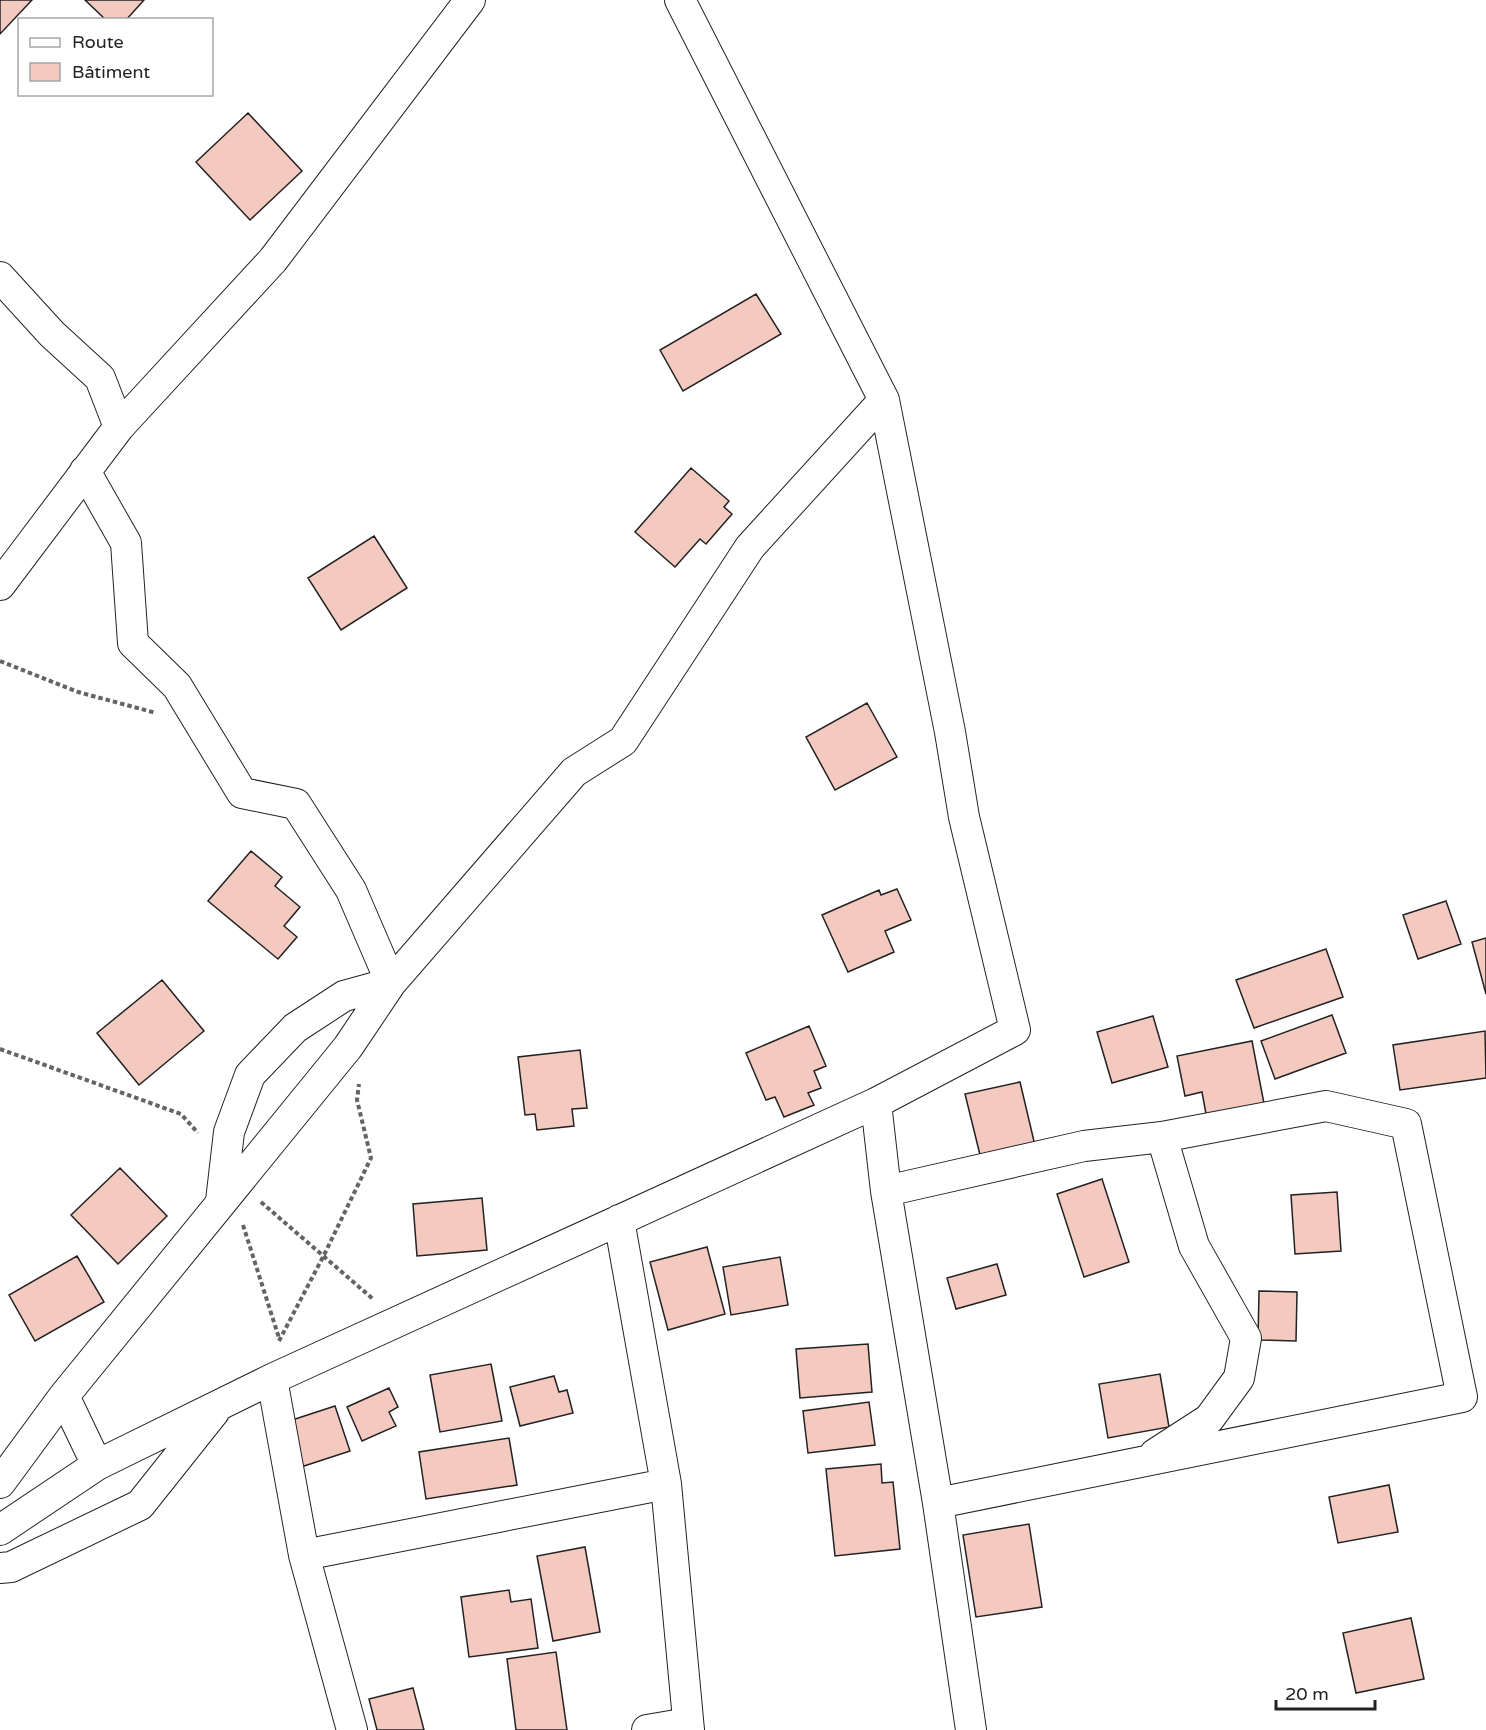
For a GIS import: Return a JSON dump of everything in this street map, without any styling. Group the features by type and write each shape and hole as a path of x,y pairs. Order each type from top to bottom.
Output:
{"street":[{"path":"0,585 119,427 273,260 470,0"},
{"path":"0,1530 97,1466 262,1384 876,1103 1014,1030 964,817 950,732 884,400 680,0"},
{"path":"0,277 52,334 100,378 119,427"},
{"path":"0,1483 64,1396 348,1047 391,983 573,772 623,741 750,547 884,400"},
{"path":"85,471 126,543 133,643 177,686 242,793 296,804 351,890 391,983"},
{"path":"221,1201 229,1132 250,1076 295,1028 344,996 391,983"},
{"path":"876,1103 886,1191 938,1503 971,1730"},
{"path":"886,1191 1084,1146 1162,1137 1326,1106 1406,1124 1462,1397 938,1503"},
{"path":"1142,1462 1209,1419 1239,1378 1246,1338 1194,1246 1162,1137"},
{"path":"620,1220 666,1484 688,1726 647,1730"},
{"path":"262,1384 304,1555 352,1730"},
{"path":"64,1396 97,1466"},
{"path":"0,1568 10,1567 140,1505 221,1405"},
{"path":"304,1555 666,1484"}],"path":[{"path":"0,661 78,692 152,711 204,731"},
{"path":"262,1384 280,1339 371,1158 357,1100 360,1079"},
{"path":"221,1201 242,1221 280,1339"}],"building":[{"path":"0,0 32,0 0,34"},
{"path":"85,0 144,0 128,18 104,18"},
{"path":"248,113 302,171 250,220 196,162"},
{"path":"756,294 781,334 683,391 660,350"},
{"path":"691,468 729,501 724,507 732,514 706,544 700,539 675,567 635,532"},
{"path":"374,536 407,588 341,630 308,578"},
{"path":"867,703 897,757 835,790 806,737"},
{"path":"251,851 282,877 275,886 300,907 284,926 297,937 278,959 208,901"},
{"path":"897,889 911,920 885,931 894,952 848,972 822,915 879,890 881,895"},
{"path":"1446,901 1461,944 1418,959 1403,915"},
{"path":"1486,938 1486,994 1472,942"},
{"path":"1326,949 1343,997 1254,1028 1236,980"},
{"path":"162,980 204,1031 139,1085 97,1033"},
{"path":"1332,1015 1346,1053 1275,1079 1261,1041"},
{"path":"1153,1016 1168,1067 1112,1083 1097,1032"},
{"path":"809,1026 826,1066 814,1071 821,1088 808,1093 814,1105 784,1117 775,1097 766,1100 746,1053"},
{"path":"1485,1031 1486,1078 1400,1090 1393,1045"},
{"path":"1252,1041 1266,1114 1208,1125 1202,1092 1185,1096 1177,1056"},
{"path":"580,1050 587,1108 572,1109 574,1126 537,1130 535,1114 525,1115 518,1057"},
{"path":"1020,1082 1037,1154 983,1167 965,1094"},
{"path":"120,1168 167,1216 118,1264 71,1215"},
{"path":"1102,1179 1129,1262 1084,1277 1057,1194"},
{"path":"1337,1192 1341,1251 1295,1254 1291,1195"},
{"path":"482,1198 487,1250 417,1256 413,1204"},
{"path":"707,1247 725,1314 668,1330 650,1262"},
{"path":"77,1256 104,1302 35,1341 9,1295"},
{"path":"780,1257 788,1305 731,1315 723,1267"},
{"path":"997,1264 1006,1295 956,1309 947,1278"},
{"path":"1259,1291 1297,1292 1296,1341 1258,1340"},
{"path":"868,1344 872,1392 800,1398 796,1349"},
{"path":"491,1364 502,1421 440,1432 430,1375"},
{"path":"1160,1374 1169,1427 1108,1438 1099,1384"},
{"path":"554,1376 559,1392 567,1390 573,1413 520,1426 510,1387"},
{"path":"389,1388 398,1407 389,1412 396,1426 362,1441 347,1407"},
{"path":"869,1402 875,1445 808,1453 803,1411"},
{"path":"335,1406 350,1451 301,1467 286,1422"},
{"path":"509,1438 517,1485 426,1499 419,1452"},
{"path":"881,1464 882,1483 893,1482 900,1549 835,1556 826,1469"},
{"path":"1389,1485 1398,1532 1338,1543 1329,1497"},
{"path":"1029,1524 1042,1607 976,1617 963,1535"},
{"path":"585,1547 600,1632 553,1641 537,1556"},
{"path":"509,1590 511,1602 531,1599 538,1648 469,1657 461,1597"},
{"path":"1411,1618 1424,1679 1356,1693 1343,1633"},
{"path":"556,1652 567,1730 516,1730 507,1659"},
{"path":"413,1688 424,1730 377,1730 369,1699"}]}
